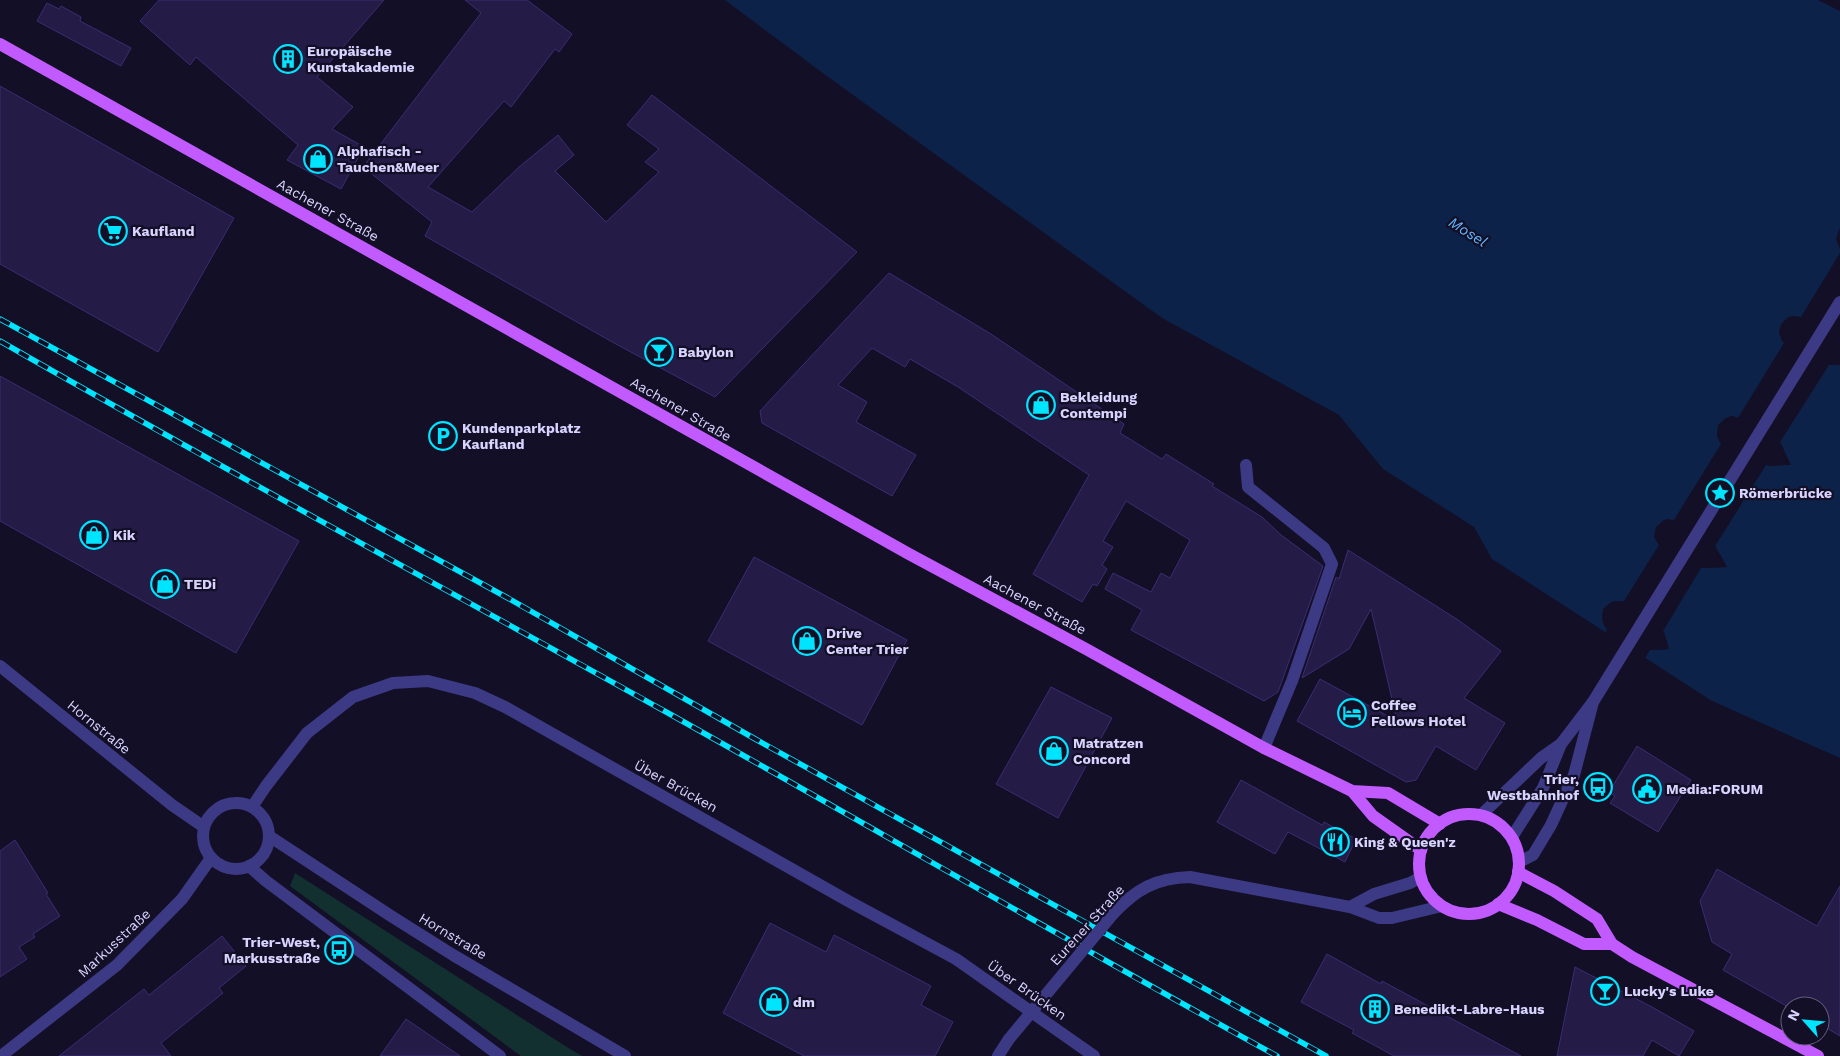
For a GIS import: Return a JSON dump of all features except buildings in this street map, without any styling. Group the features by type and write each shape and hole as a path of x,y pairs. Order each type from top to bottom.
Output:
{"main road":[{"name":"Aachener Straße","path":"0,44 909,554 1086,648 1264,748 1352,791 1388,794 1440,824"},
{"name":"Aachener Straße","path":"1352,791 1373,816 1421,850"},
{"path":"1460,814 1481,815 1499,823 1512,838 1517,849 1518,867 1511,890 1498,904 1490,909 1471,914 1451,910 1442,906 1433,898 1421,877 1419,859 1421,850 1432,831 1440,824 1460,814"},
{"path":"1518,867 1598,919 1612,944"},
{"path":"1498,904 1537,920 1584,944 1612,944 1683,985 1818,1056"}],"street":[{"path":"1512,838 1543,788 1561,744 1593,702 1840,302"},
{"path":"1246,465 1248,487 1324,548 1332,564 1292,681 1264,748"},
{"name":"Hornstraße","path":"0,666 172,805 204,827"},
{"name":"Über Brücken","path":"252,807 307,733 354,697 392,683 428,680 476,693 505,707 850,902 956,959 1094,1056"},
{"path":"1518,867 1533,855 1551,825 1574,775 1593,702"},
{"path":"1481,815 1541,758 1561,744"},
{"path":"233,803 252,807 264,819 269,836 266,848 260,859 250,866 239,869 219,865 211,858 203,838 204,827 208,818 223,806 233,803"},
{"name":"Hornstraße","path":"269,836 446,950 625,1056"},
{"name":"Markusstraße","path":"2,1056 117,965 182,899 211,858"},
{"path":"250,866 266,881 500,1056"},
{"name":"Eurener Straße","path":"998,1056 1009,1039 1113,914 1126,900 1141,889 1158,882 1190,877 1210,880 1350,907 1379,918 1442,906"},
{"path":"1350,907 1374,894 1410,883 1421,877"}],"green space":[{"path":"295,873 582,1056 521,1056 290,886"}],"water":[{"name":"Mosel","path":"725,0 1818,0 1840,11 1840,228 1836,239 1840,249 1840,343 1801,317 1788,317 1779,332 1782,341 1831,365 1840,365 1840,758 1712,701 1492,559 1474,527 1383,469 1339,415 1162,318 824,74","holes":["1732,416 1781,444 1790,465 1769,466 1720,442 1718,437 1719,426 1724,420","1666,519 1674,520 1715,546 1727,567 1701,568 1656,541 1655,531","1614,601 1624,602 1664,632 1669,649 1650,650 1604,626 1602,613"]}],"pier":[{"name":"Römerbrücke","path":"1840,253 1840,345 1796,318 1785,323 1781,331 1785,341 1830,362 1840,362 1840,365 1829,365 1780,442 1791,465 1766,465 1715,546 1727,567 1701,568 1663,631 1669,649 1650,650 1644,660 1604,634 1607,630 1602,620 1603,609 1611,602 1624,601 1659,545 1654,537 1656,527 1664,520 1674,520 1721,444 1717,436 1718,425 1726,418 1732,416 1738,418 1784,343 1779,332 1781,324 1788,317 1801,317","holes":["1732,419 1737,420 1778,444 1787,463 1770,464 1723,442 1720,435 1721,427 1725,422","1667,521 1673,522 1713,548 1723,565 1702,566 1660,543 1656,533 1662,523","1612,604 1623,604 1662,634 1666,647 1651,648 1608,628 1604,619 1605,611"]}],"railway":[{"path":"0,319 506,597 757,740 1326,1056"},
{"path":"0,341 250,482 668,713 1277,1056"}],"place":[{"name":"Europäische Kunstakademie","path":"288,59"},
{"name":"Alphafisch - Tauchen&Meer","path":"318,159"},
{"name":"Kaufland","path":"113,231"},
{"name":"Babylon","path":"659,352"},
{"name":"Bekleidung Contempi","path":"1041,405"},
{"name":"Kundenparkplatz Kaufland","path":"443,436"},
{"name":"Römerbrücke","path":"1720,493"},
{"name":"Kik","path":"94,535"},
{"name":"TEDi","path":"165,584"},
{"name":"Drive Center Trier","path":"807,641"},
{"name":"Coffee Fellows Hotel","path":"1352,713"},
{"name":"Matratzen Concord","path":"1054,751"},
{"name":"Trier, Westbahnhof","path":"1598,787"},
{"name":"Media:FORUM","path":"1647,789"},
{"name":"King & Queen'z","path":"1335,842"},
{"name":"Trier-West, Markusstraße","path":"339,950"},
{"name":"Lucky's Luke","path":"1605,991"},
{"name":"dm","path":"774,1002"},
{"name":"Benedikt-Labre-Haus","path":"1375,1009"}]}
